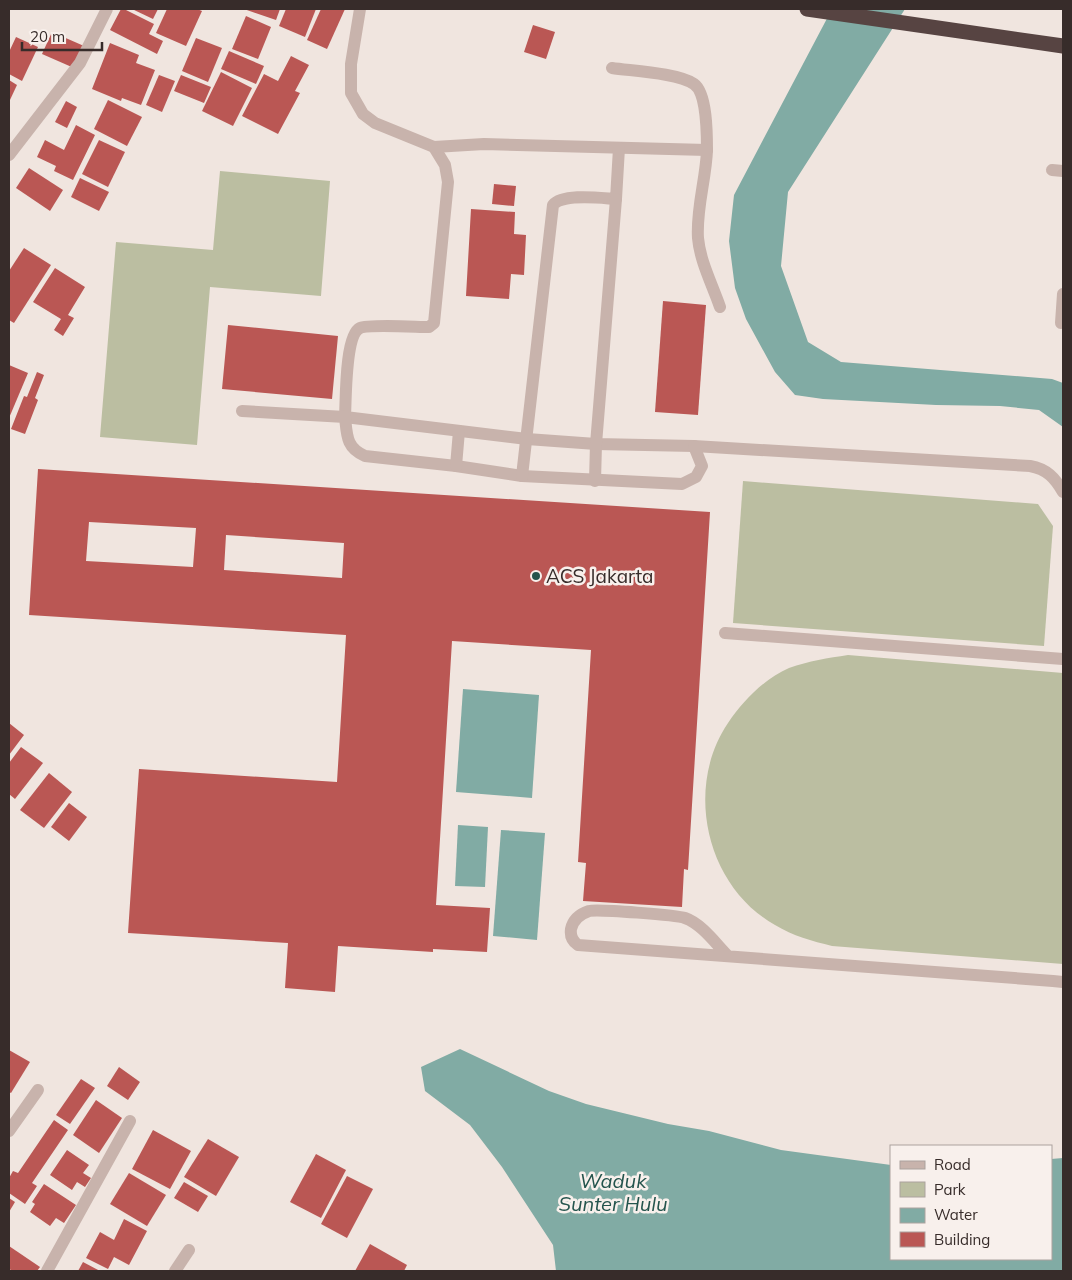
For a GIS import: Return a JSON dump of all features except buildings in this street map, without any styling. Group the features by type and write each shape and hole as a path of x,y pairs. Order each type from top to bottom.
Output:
{"highway":[{"path":"807,9 1063,46"}],"street":[{"path":"9,155 80,63 107,9"},
{"path":"360,9 350,64 351,93 363,114 375,123 434,147 484,144 707,150"},
{"path":"612,68 676,77 699,88 702,97 707,150 698,236 700,252 720,306"},
{"path":"434,147 445,165 448,182 435,320 429,327 371,326 360,328 353,335 346,383 345,417 348,440 351,447 365,456 456,466 522,476 682,484 696,478 702,466 694,446"},
{"path":"595,481 596,444 616,199 618,148"},
{"path":"522,476 553,205 556,201 567,198 616,199"},
{"path":"1061,323 1063,294"},
{"path":"242,411 345,417 527,439 596,444 694,446 1030,466 1040,468 1049,473 1063,492"},
{"path":"456,466 460,431"},
{"path":"724,633 1063,659"},
{"path":"728,956 691,921 677,916 590,911 576,918 570,935 573,942 578,944 728,956 1063,982"},
{"path":"9,1131 38,1090"},
{"path":"47,1271 130,1121"},
{"path":"175,1271 190,1250"}],"green space":[{"path":"220,171 330,181 321,296 210,287 197,445 100,437 116,242 213,250"},
{"path":"743,481 1038,504 1053,526 1044,646 733,623"},
{"path":"848,655 1063,673 1063,964 832,946 796,935 775,925 751,908 732,886 718,861 709,834 705,805 707,776 715,749 728,723 755,691 771,678 789,668 818,660"}],"water":[{"path":"832,9 905,9 788,192 781,266 808,342 841,362 1052,379 1063,383 1063,427 1039,410 1000,406 936,405 823,399 795,395 775,372 746,319 735,288 729,241 734,195"},
{"path":"463,689 539,695 532,798 456,792"},
{"path":"458,825 488,827 485,887 455,886"},
{"path":"501,830 545,833 537,940 493,936"},
{"name":"Waduk Sunter Hulu","path":"460,1049 549,1091 586,1104 668,1124 709,1131 781,1150 890,1165 890,1260 1052,1260 1052,1159 1063,1158 1063,1271 556,1271 553,1245 502,1167 470,1125 425,1091 421,1067"}],"place":[{"name":"ACS Jakarta","path":"536,576"}]}
